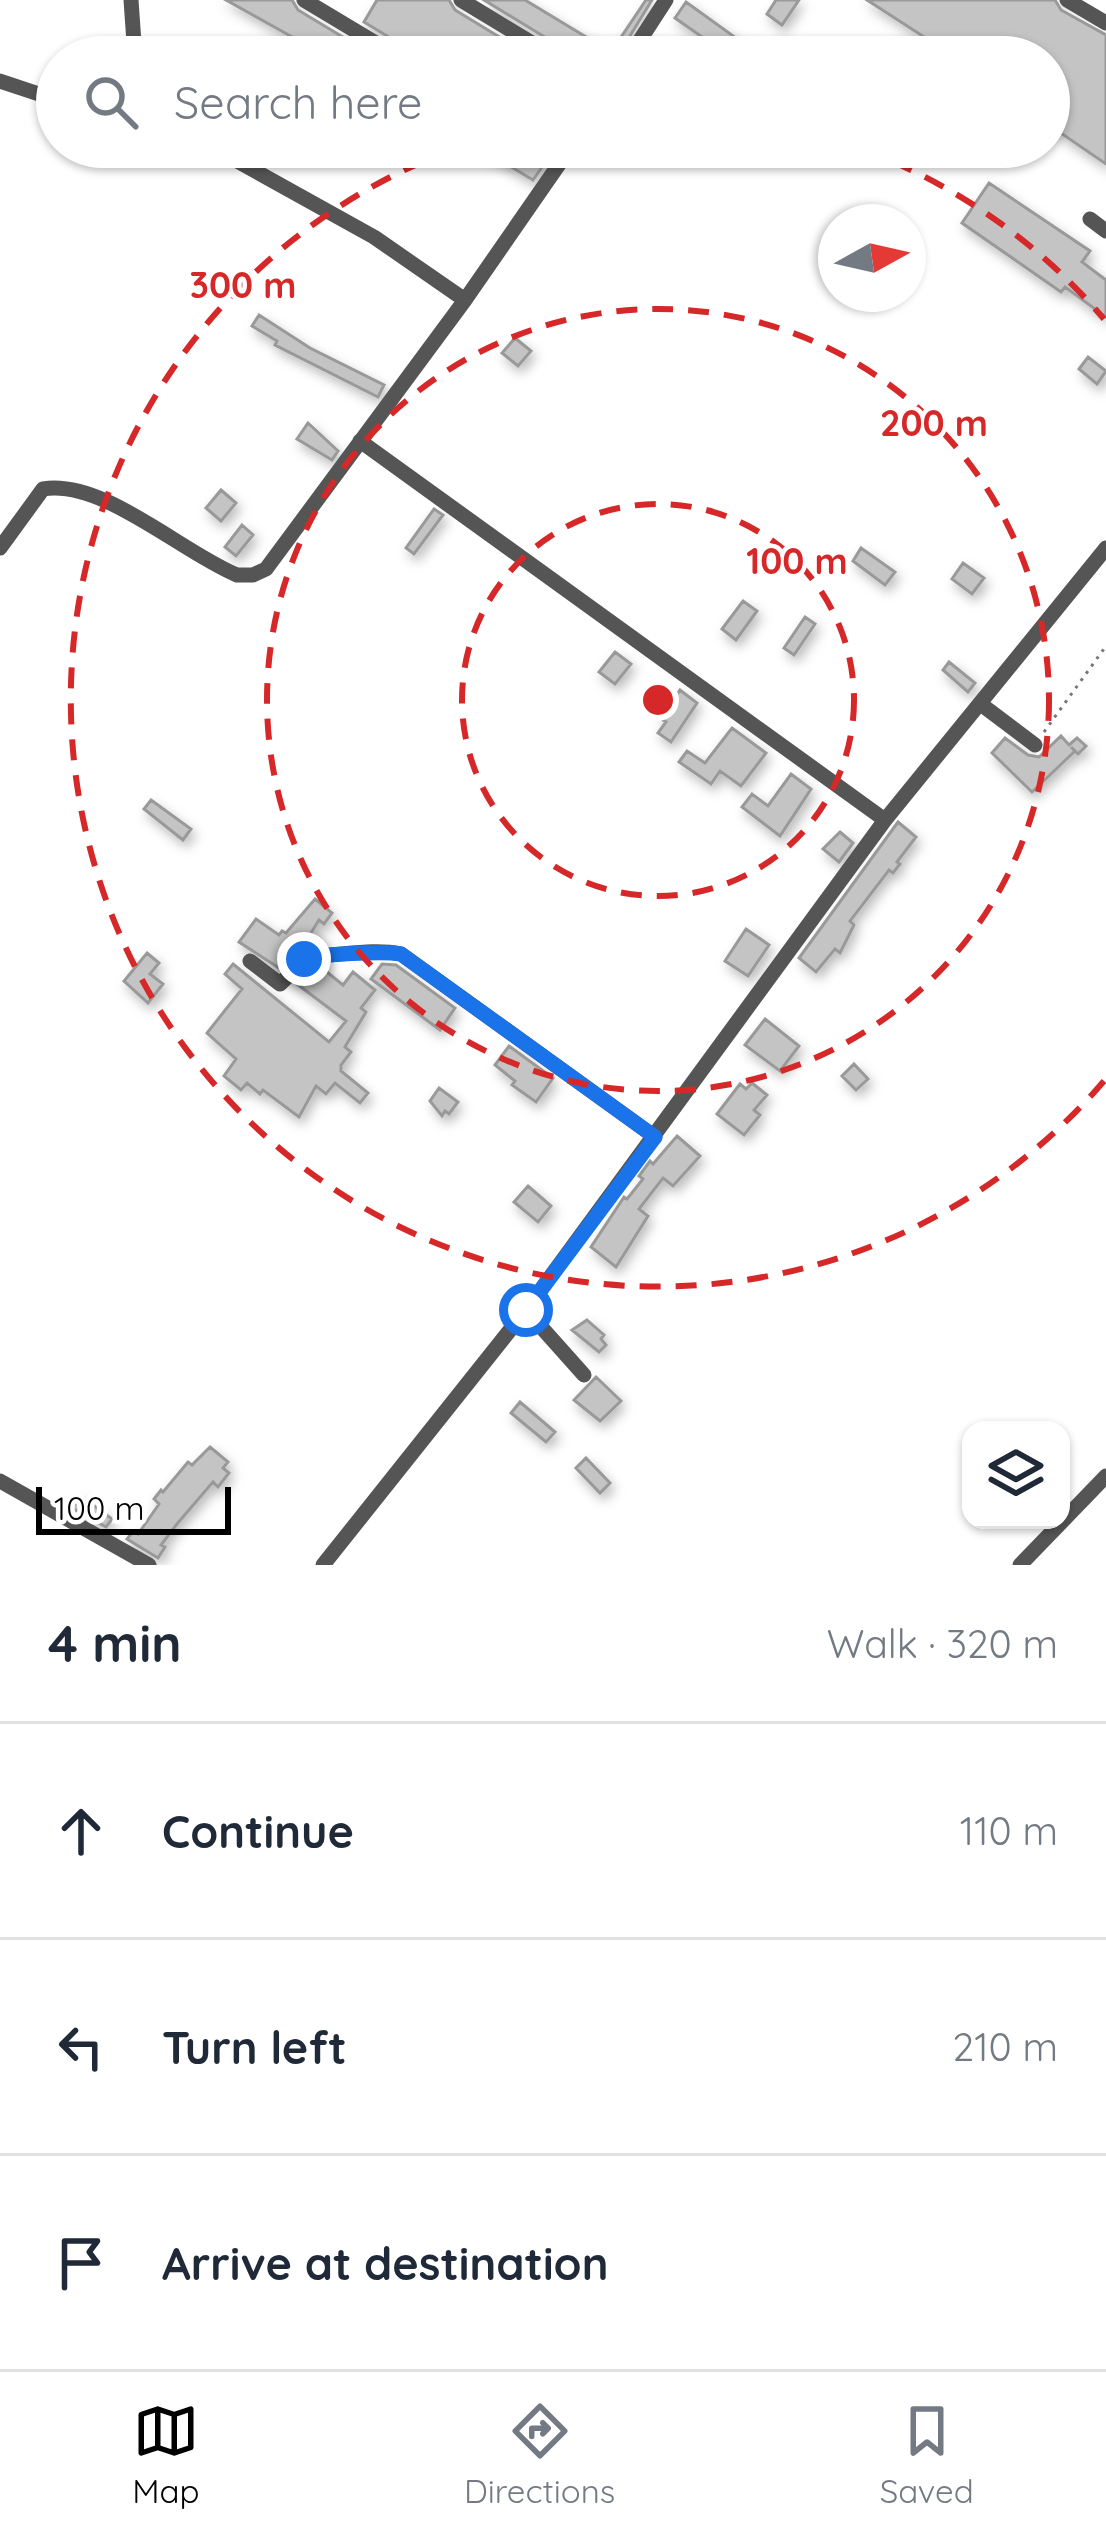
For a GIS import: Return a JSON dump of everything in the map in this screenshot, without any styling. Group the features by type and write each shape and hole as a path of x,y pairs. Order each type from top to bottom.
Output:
{"street":[{"path":"131,0 134,36"},
{"path":"304,0 364,36"},
{"path":"334,18 345,0"},
{"path":"461,0 520,36"},
{"path":"643,36 666,0"},
{"path":"1067,0 1106,23"},
{"path":"0,82 36,93"},
{"path":"249,168 410,260 464,300"},
{"path":"0,548 43,489 63,486 99,498 224,570 253,575 277,557 556,168"},
{"path":"1090,220 1106,231"},
{"path":"360,440 885,820"},
{"path":"323,1565 526,1310 885,820 1106,548"},
{"path":"982,705 1035,745"},
{"path":"250,961 280,984 312,955 401,954 655,1137"},
{"path":"526,1310 584,1375"},
{"path":"1020,1565 1106,1476"},
{"path":"0,1481 149,1565"}],"path":[{"path":"1035,745 1106,646"}],"building":[{"path":"226,0 292,0 298,10 341,36 290,36"},
{"path":"377,0 449,0 455,10 498,36 387,36 364,22"},
{"path":"484,0 525,0 585,36 543,36"},
{"path":"646,0 652,0 630,36 622,36"},
{"path":"776,0 799,0 782,25 767,14"},
{"path":"867,0 1055,0 1061,10 1106,35 1106,164 1070,139 1070,36 923,36"},
{"path":"686,2 733,36 701,36 675,18"},
{"path":"513,168 541,168 533,180"},
{"path":"989,183 1090,251 1082,262 1106,280 1106,317 1065,287 1061,292 962,223"},
{"path":"259,315 310,348 384,385 378,397 275,345 277,341 252,326"},
{"path":"515,338 531,351 518,366 502,353"},
{"path":"1088,357 1106,371 1097,384 1079,369"},
{"path":"308,423 338,451 332,460 297,439"},
{"path":"221,490 236,503 221,521 206,508"},
{"path":"434,509 443,515 414,554 406,548"},
{"path":"242,525 253,535 236,556 225,547"},
{"path":"861,548 895,572 885,585 853,561"},
{"path":"963,563 984,578 972,594 952,579"},
{"path":"743,601 757,611 736,640 722,629"},
{"path":"805,617 815,624 794,655 784,648"},
{"path":"615,652 631,664 615,684 599,672"},
{"path":"949,662 975,683 968,692 943,670"},
{"path":"680,690 697,703 671,742 658,733 666,722 660,718"},
{"path":"732,728 766,753 741,786 720,771 711,784 679,762 687,751 705,763"},
{"path":"1061,736 1069,745 1077,738 1086,746 1032,792 992,753 1005,738 1028,755 1039,757"},
{"path":"791,774 811,789 780,836 742,807 752,794 768,806"},
{"path":"151,800 191,829 183,840 144,809"},
{"path":"898,822 916,837 893,873 889,870 850,921 854,925 840,953 835,949 816,972 799,958"},
{"path":"840,832 853,843 839,862 823,849"},
{"path":"315,899 332,913 324,924 319,920 303,946 279,968 239,942 256,919 279,935 286,933"},
{"path":"746,929 769,945 748,976 725,961"},
{"path":"147,953 159,963 150,974 163,984 148,1003 124,981"},
{"path":"233,964 329,1042 346,1021 297,984 314,968 322,968 343,985 353,972 375,990 361,1008 366,1012 345,1047 351,1052 341,1065 341,1071 368,1093 360,1103 335,1083 326,1094 316,1086 299,1117 263,1090 260,1094 247,1083 241,1090 224,1076 236,1059 207,1033 242,989 225,974"},
{"path":"382,964 396,965 455,1008 440,1030 371,979"},
{"path":"765,1019 799,1046 780,1071 745,1045"},
{"path":"509,1046 553,1078 536,1102 495,1065"},
{"path":"854,1064 868,1079 856,1090 842,1076"},
{"path":"752,1083 767,1095 754,1110 760,1115 744,1135 717,1114 740,1084 746,1089"},
{"path":"439,1088 458,1102 442,1116 430,1101"},
{"path":"677,1136 700,1156 673,1186 663,1178 639,1209 648,1216 616,1267 591,1247 624,1197 643,1179 639,1176 650,1161 653,1164"},
{"path":"528,1186 551,1206 538,1222 514,1202"},
{"path":"587,1320 604,1335 601,1339 606,1345 599,1352 572,1330"},
{"path":"596,1377 621,1401 600,1421 574,1400"},
{"path":"520,1402 555,1432 546,1442 511,1413"},
{"path":"210,1447 228,1462 223,1468 229,1473 218,1487 213,1482 177,1524 161,1545 165,1547 158,1558 127,1539 133,1531 138,1534 157,1507 154,1499 161,1490"},
{"path":"586,1458 610,1483 600,1493 576,1468"},
{"path":"81,1496 112,1519 106,1527 72,1508"}],"route":[{"path":"304,959 382,951 401,954 655,1137 526,1310"}]}
